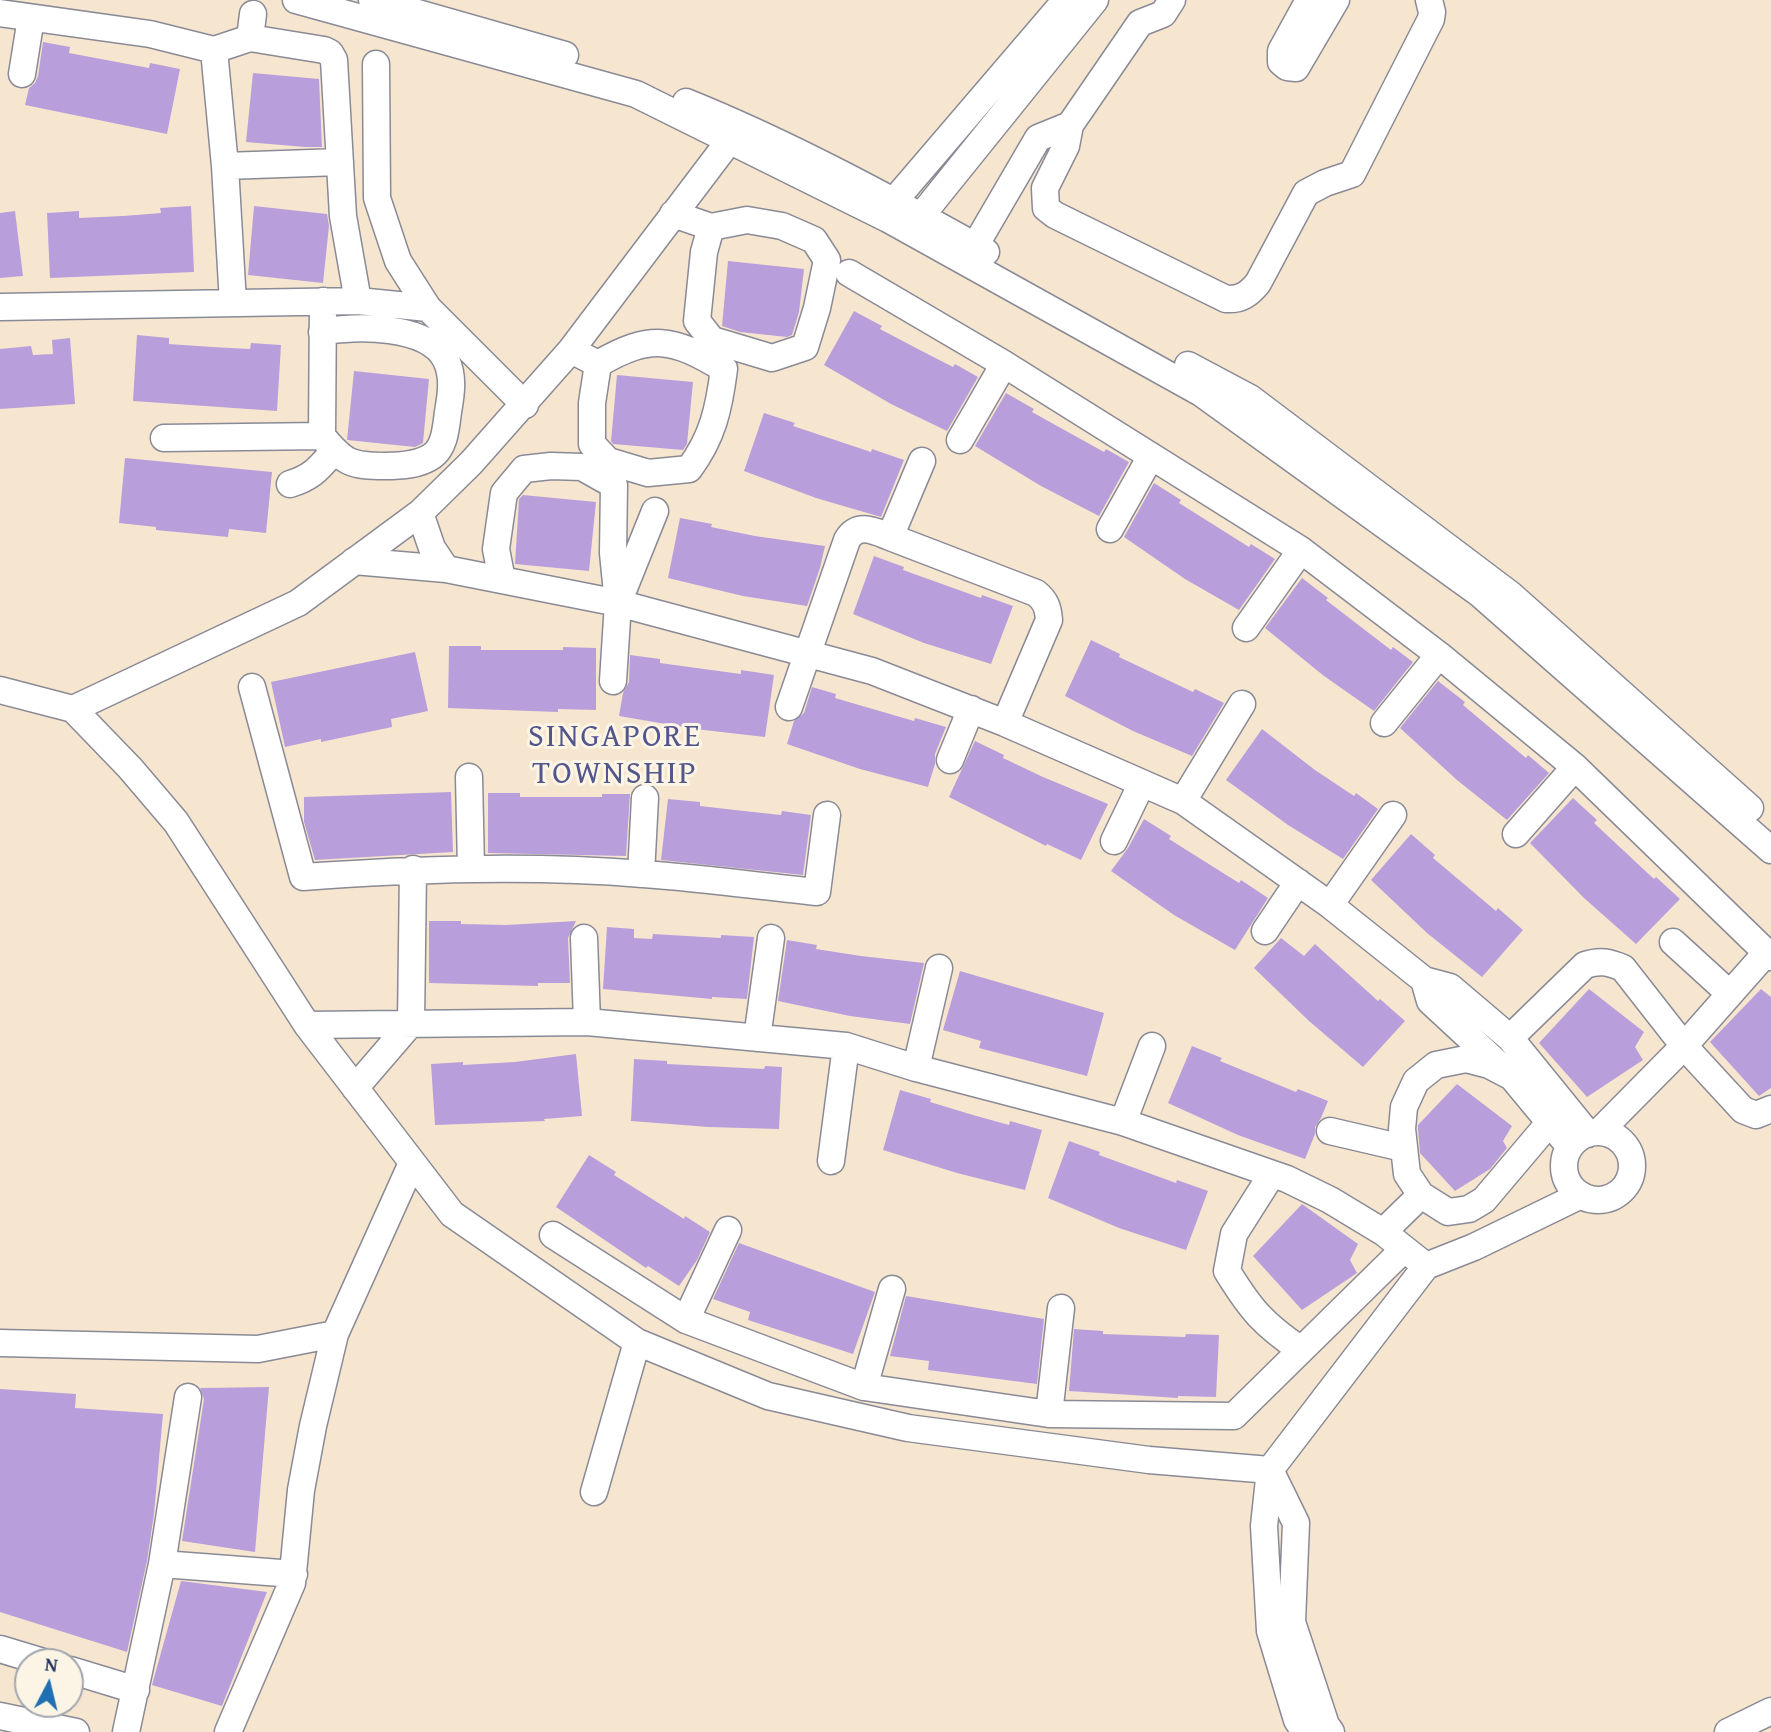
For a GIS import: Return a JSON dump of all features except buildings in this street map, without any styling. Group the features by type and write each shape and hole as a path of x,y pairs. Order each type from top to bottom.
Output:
{"street":[{"path":"296,0 636,94 736,132 1201,393 1480,594 1771,850"},
{"path":"372,0 588,62 736,132 894,201 1250,398 1511,595 1771,826"},
{"path":"894,201 1066,0"},
{"path":"921,216 1095,0"},
{"path":"1172,0 1163,14 1140,23 1070,125 1066,146 1045,188 1046,208 1055,215 1226,299 1248,294 1258,283 1306,193 1352,174 1431,19 1429,0"},
{"path":"1309,0 1281,51 1282,62 1287,67 1296,68 1303,59 1336,0"},
{"path":"0,13 150,34 214,50 252,26 330,54 336,66 343,216 358,301"},
{"path":"22,74 31,18"},
{"path":"214,50 225,166 233,303"},
{"path":"376,64 377,198 398,261 428,307 525,405"},
{"path":"975,246 1038,138 1070,125"},
{"path":"73,709 298,603 420,513 525,405 571,350 736,132"},
{"path":"225,166 340,162"},
{"path":"673,214 711,227 747,220 782,226 814,240 827,260 805,347 772,358 712,340 697,321 704,252 711,227"},
{"path":"849,273 1004,364 1301,550 1439,655 1575,767 1769,955 1684,1046 1586,1138 1565,1156 1564,1168 1572,1188 1581,1195 1602,1200 1613,1196 1629,1181 1632,1170 1627,1148 1610,1134 1586,1138 1550,1122 1512,1077 1430,1001 1424,980"},
{"path":"290,485 307,479 316,472 328,443 323,301"},
{"path":"0,307 358,301 428,307"},
{"path":"164,438 328,443 357,466 405,467 433,456 444,439 452,387 446,359 427,340 398,331 340,328 323,332"},
{"path":"662,343 693,350 724,369 714,424 703,450 689,469 648,473 608,461 592,444 592,403 598,364 635,345 662,343"},
{"path":"571,350 598,364"},
{"path":"960,440 1004,364"},
{"path":"1111,529 1151,456"},
{"path":"890,537 922,461"},
{"path":"502,580 496,549 504,494 524,469 582,467 614,485 613,553 618,603 613,681"},
{"path":"618,603 655,511"},
{"path":"420,513 432,548 446,569"},
{"path":"789,707 847,540 852,532 861,528 1036,593 1044,599 1049,620 1005,723"},
{"path":"1246,628 1301,550"},
{"path":"354,561 446,569 618,603 872,671 1005,723 1184,801 1329,905 1424,980 1450,987 1510,1038 1586,1138"},
{"path":"1384,723 1439,655"},
{"path":"252,687 303,877 413,869 471,869 641,874 817,892 827,815"},
{"path":"0,690 73,709 105,740 176,822 307,1024 452,1214 636,1342 768,1396 908,1427 1149,1460 1270,1470"},
{"path":"1184,801 1242,704"},
{"path":"950,760 971,709"},
{"path":"1516,834 1575,767"},
{"path":"469,777 471,869"},
{"path":"1114,841 1142,783"},
{"path":"641,874 645,798"},
{"path":"1329,905 1393,815"},
{"path":"355,1088 411,1023 413,869"},
{"path":"1265,932 1298,882"},
{"path":"584,938 587,1022"},
{"path":"757,1038 771,938"},
{"path":"1673,942 1730,994"},
{"path":"1510,1038 1585,965 1595,961 1609,962 1623,968 1684,1046 1743,1110 1756,1115 1771,1109"},
{"path":"916,1068 939,968"},
{"path":"307,1024 587,1022 846,1046 916,1068 1123,1122 1272,1174 1329,1200 1382,1232 1426,1266"},
{"path":"831,1161 846,1046"},
{"path":"1123,1122 1152,1046"},
{"path":"1512,1077 1489,1065 1466,1059 1436,1065 1416,1081 1404,1107 1402,1129 1406,1174 1421,1195 1448,1212 1469,1209 1484,1199 1550,1122"},
{"path":"1330,1131 1403,1149"},
{"path":"228,1732 292,1583 301,1490 334,1334 412,1163"},
{"path":"1272,1174 1234,1234 1227,1271 1247,1304 1270,1329 1301,1350"},
{"path":"1382,1232 1421,1195"},
{"path":"1305,1732 1297,1720 1270,1631 1264,1526 1270,1470 1426,1266 1474,1247 1581,1195"},
{"path":"686,1320 728,1230"},
{"path":"553,1235 686,1320 864,1387 1049,1414 1234,1416 1404,1249"},
{"path":"864,1387 892,1289"},
{"path":"1049,1414 1061,1308"},
{"path":"0,1343 258,1349 334,1334"},
{"path":"594,1492 636,1342"},
{"path":"126,1732 162,1564 188,1398"},
{"path":"1270,1470 1296,1523 1292,1622 1326,1725 1331,1732"},
{"path":"162,1564 293,1574"},
{"path":"84,1674 136,1690"},
{"path":"1728,1732 1770,1707"},
{"path":"0,1716 76,1732"}],"district":[{"name":"SINGAPORE TOWNSHIP","path":"615,756"}]}
